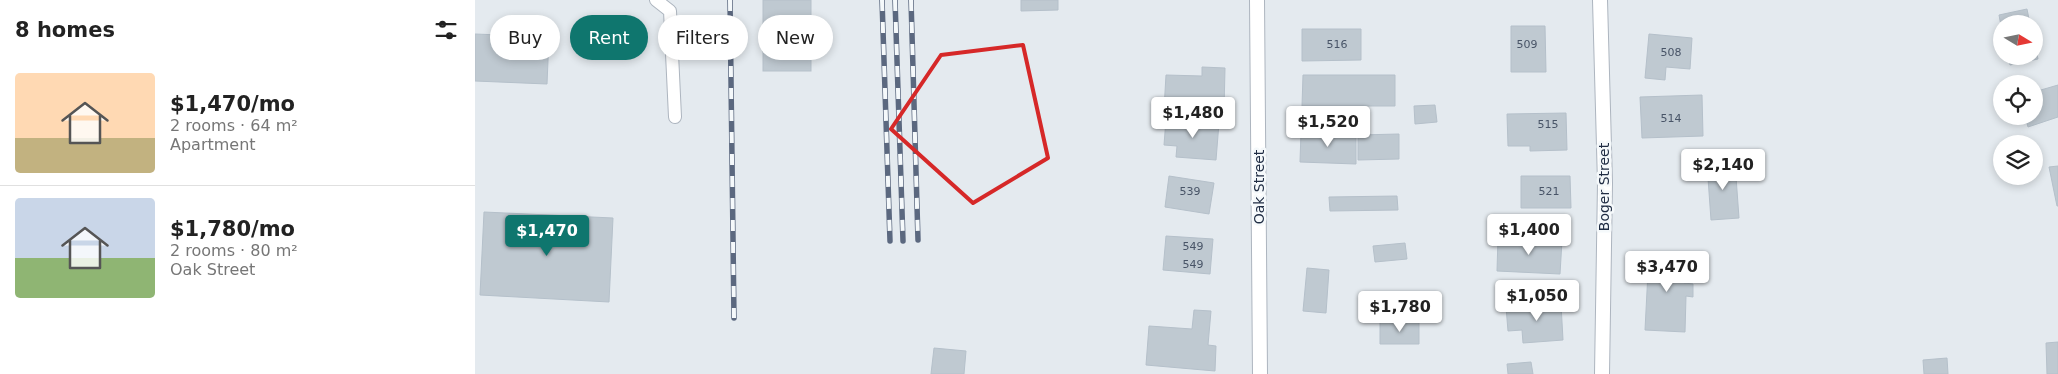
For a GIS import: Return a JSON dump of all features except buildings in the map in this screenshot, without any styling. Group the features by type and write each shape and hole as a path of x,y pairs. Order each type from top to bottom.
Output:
{"street":[{"name":"Oak Street","path":"1257,0 1260,374"},
{"name":"Boger Street","path":"1600,0 1605,183 1602,374"}],"lane":[{"path":"656,0 670,11 675,117"}],"highlighted area":[{"path":"1023,45 1048,158 973,203 891,129 941,55"}],"railway":[{"path":"730,0 734,318"},
{"path":"882,0 890,241"},
{"path":"895,0 903,241"},
{"path":"911,0 918,240"}]}
